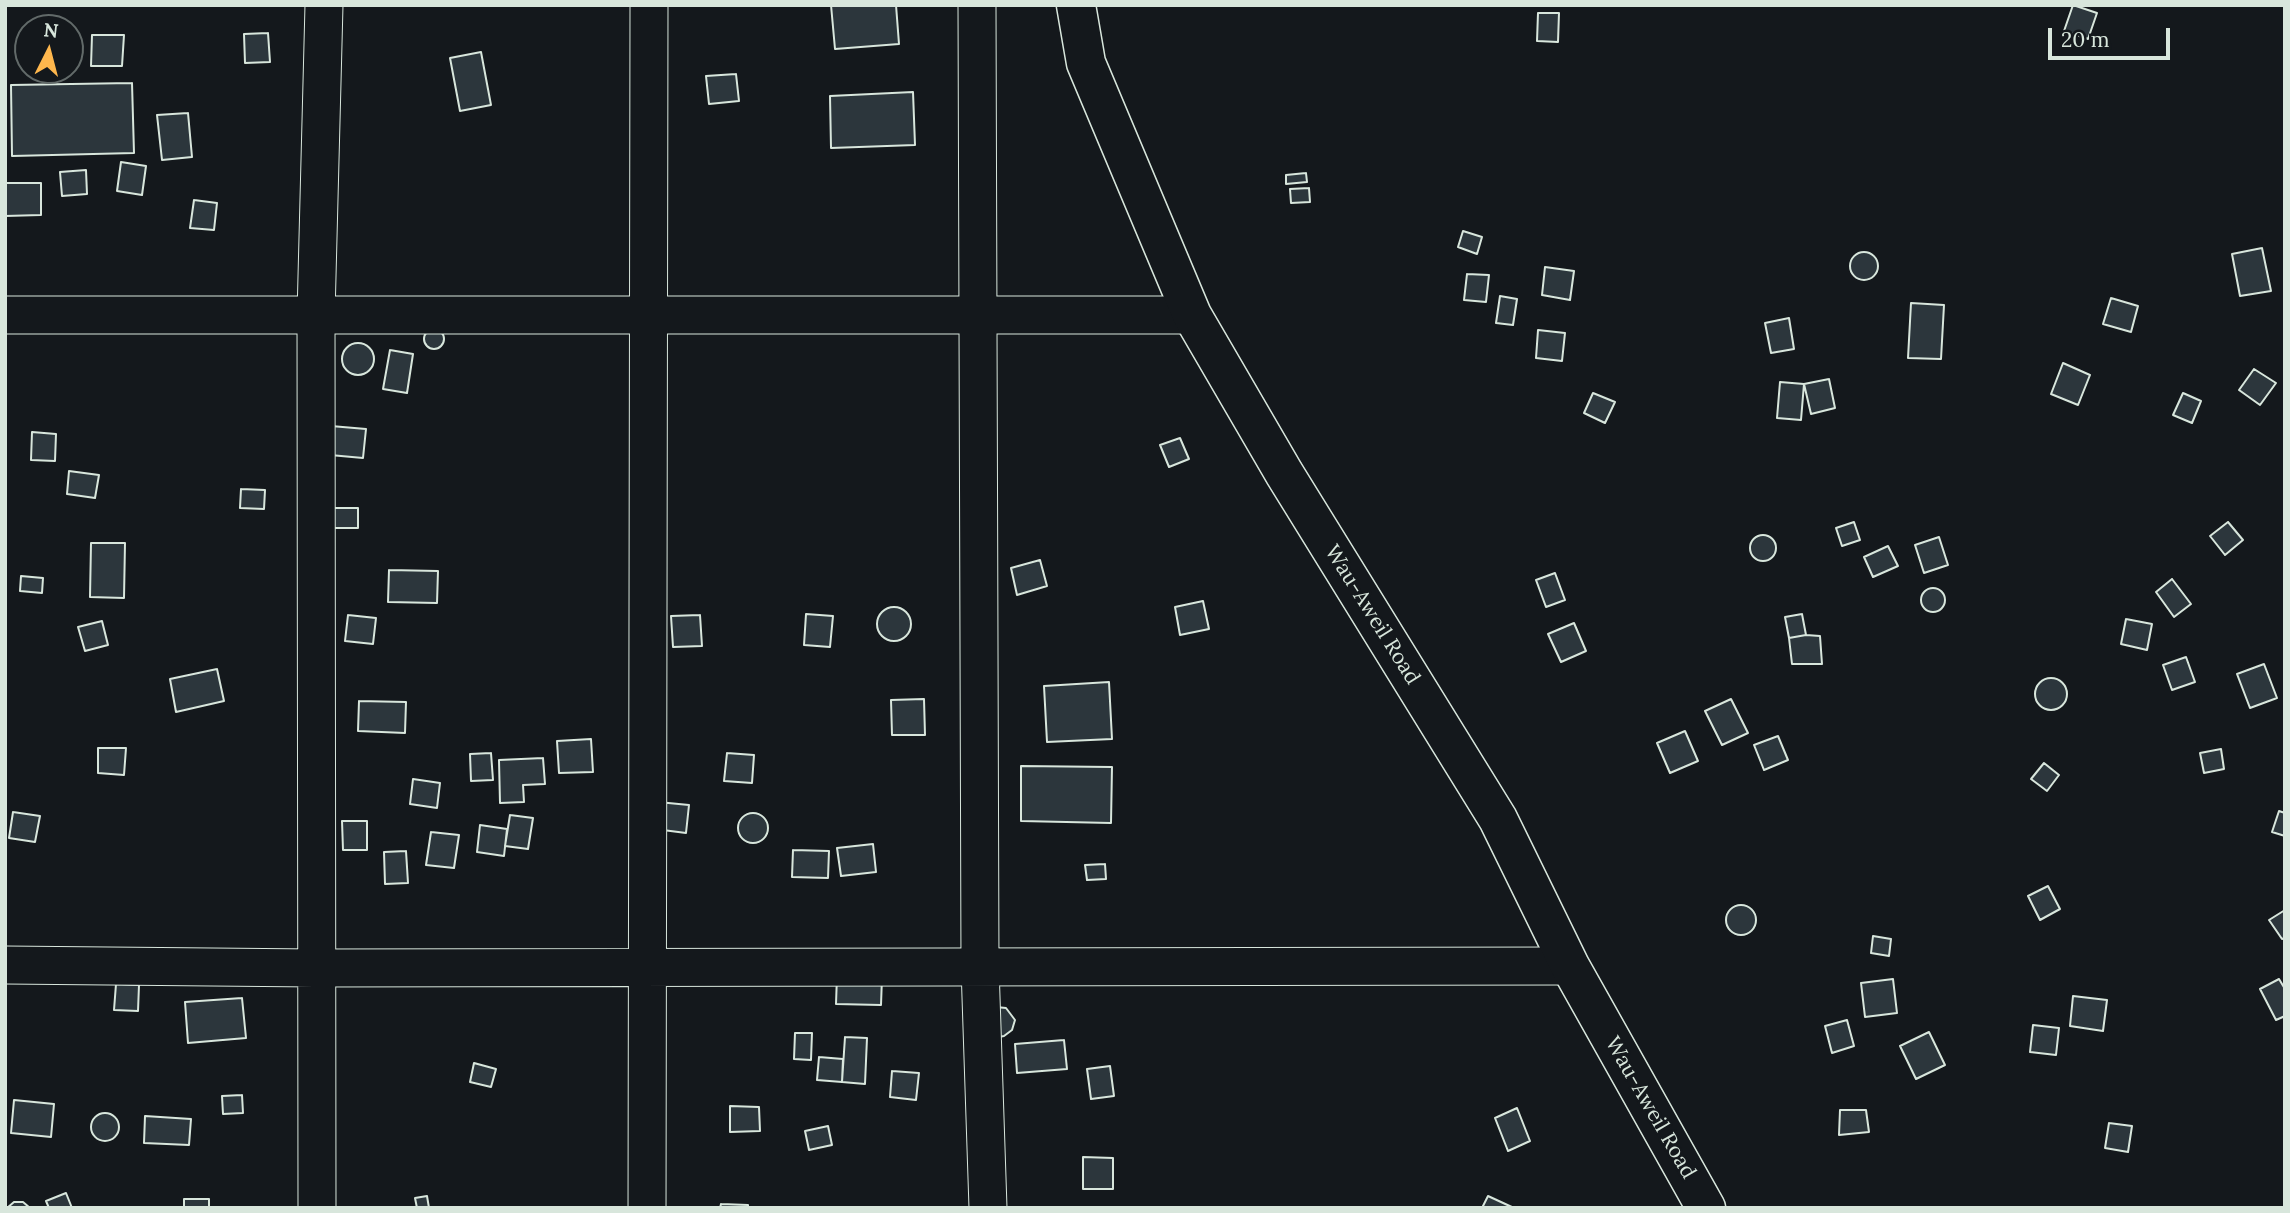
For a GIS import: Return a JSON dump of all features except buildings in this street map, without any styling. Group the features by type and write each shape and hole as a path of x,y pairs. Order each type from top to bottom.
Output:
{"street":[{"path":"317,1208 316,315 324,5"},
{"path":"647,1208 649,5"},
{"path":"977,5 980,967 988,1208"},
{"name":"Wau-Aweil Road","path":"1076,5 1086,64 1192,315 1291,485 1498,820 1570,966 1706,1208"},
{"path":"5,315 1192,315"},
{"path":"5,965 315,968 1570,966"}]}
